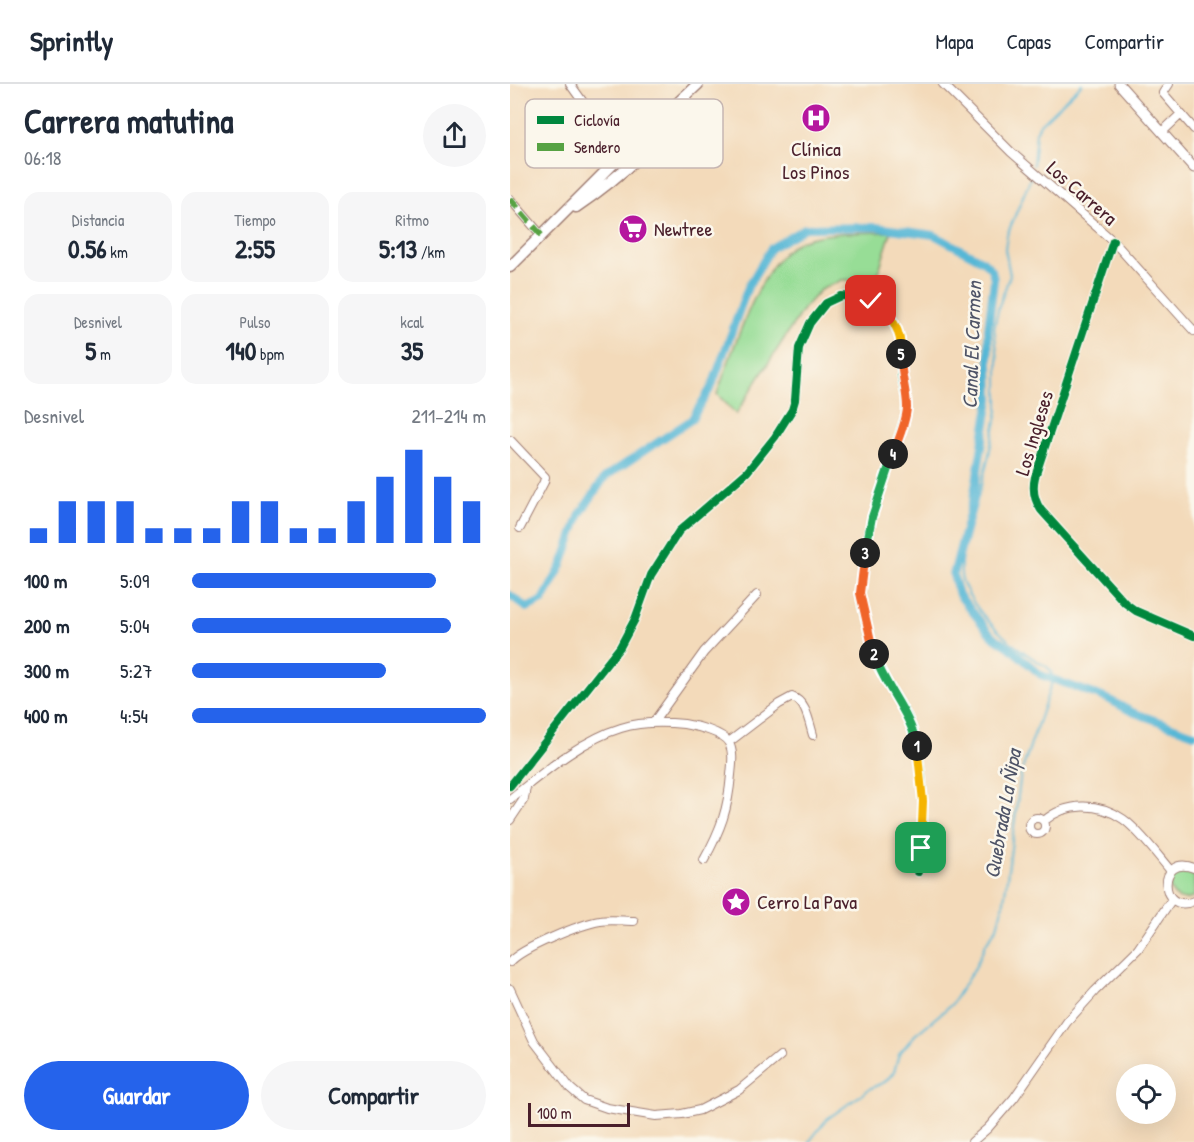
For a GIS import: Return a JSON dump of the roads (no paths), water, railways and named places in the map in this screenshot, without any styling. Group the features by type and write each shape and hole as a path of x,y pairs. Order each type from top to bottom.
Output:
{"main road":[{"path":"682,99 695,88"},
{"path":"510,267 609,168"},
{"path":"560,218 606,186 627,168"}],"street":[{"path":"570,84 581,99"},
{"name":"Los Carrera","path":"943,84 1011,152 1113,241 1194,331"},
{"path":"1119,84 1194,168"},
{"path":"1169,84 1163,93 1194,129"},
{"path":"1162,132 1181,114"},
{"path":"510,199 542,236"},
{"name":"Los Ingleses","path":"1113,241 1035,477 1034,493 1041,510 1125,603 1142,614 1194,636"},
{"path":"510,786 624,641 635,619 651,575 679,531 747,472 786,420 795,400 799,348 810,323 826,303 833,299 850,295 860,297 879,306 893,320 902,351 901,375 906,399 906,414 872,517 860,593 878,667 908,717 917,742 923,812 918,872"},
{"path":"510,440 545,477 520,528"},
{"path":"653,723 704,652 756,595"},
{"path":"729,742 779,704 792,697 802,703 813,735"},
{"path":"510,799 594,738 623,727 668,722 691,725 719,735 729,742 733,756 729,799 724,820 704,860"},
{"path":"510,820 524,799 525,787"},
{"path":"1044,821 1057,812 1076,807 1093,807 1108,811 1129,823 1171,872"},
{"path":"1194,868 1183,866 1171,872 1166,888 1173,899 1184,903 1194,901"},
{"path":"972,1142 1003,1112 1066,1023 1138,949 1173,899"},
{"path":"510,962 523,951 591,923 606,920 634,921"},
{"path":"510,990 534,1041 570,1088 584,1100 607,1107 656,1116 700,1110 739,1090 780,1056"}],"waterway":[{"name":"Quebrada La Ñipa","path":"1033,165 1036,132 1040,124 1082,84"},
{"name":"Quebrada La Ñipa","path":"809,1142 827,1119 871,1088 885,1082 894,1072 899,1054 915,1035 951,1005 997,927 1004,901 1021,773 1052,682 1051,671 1009,641 976,606 962,580 961,561 988,459 998,410 998,360 994,328 1010,275 1005,249 1007,235 1031,177"},
{"name":"Canal El Carmen","path":"510,595 527,608 543,600 562,565 580,514 605,477 691,420 712,386 748,287 771,248 805,228 876,227 934,235 983,261 992,270 994,280 988,329 990,399 973,499 953,575 959,595 991,635 1009,647 1041,675 1194,734"}],"place":[{"name":"Clínica Los Pinos","path":"816,118"},
{"name":"Newtree","path":"633,229"},
{"name":"Cerro La Pava","path":"736,902"}]}
